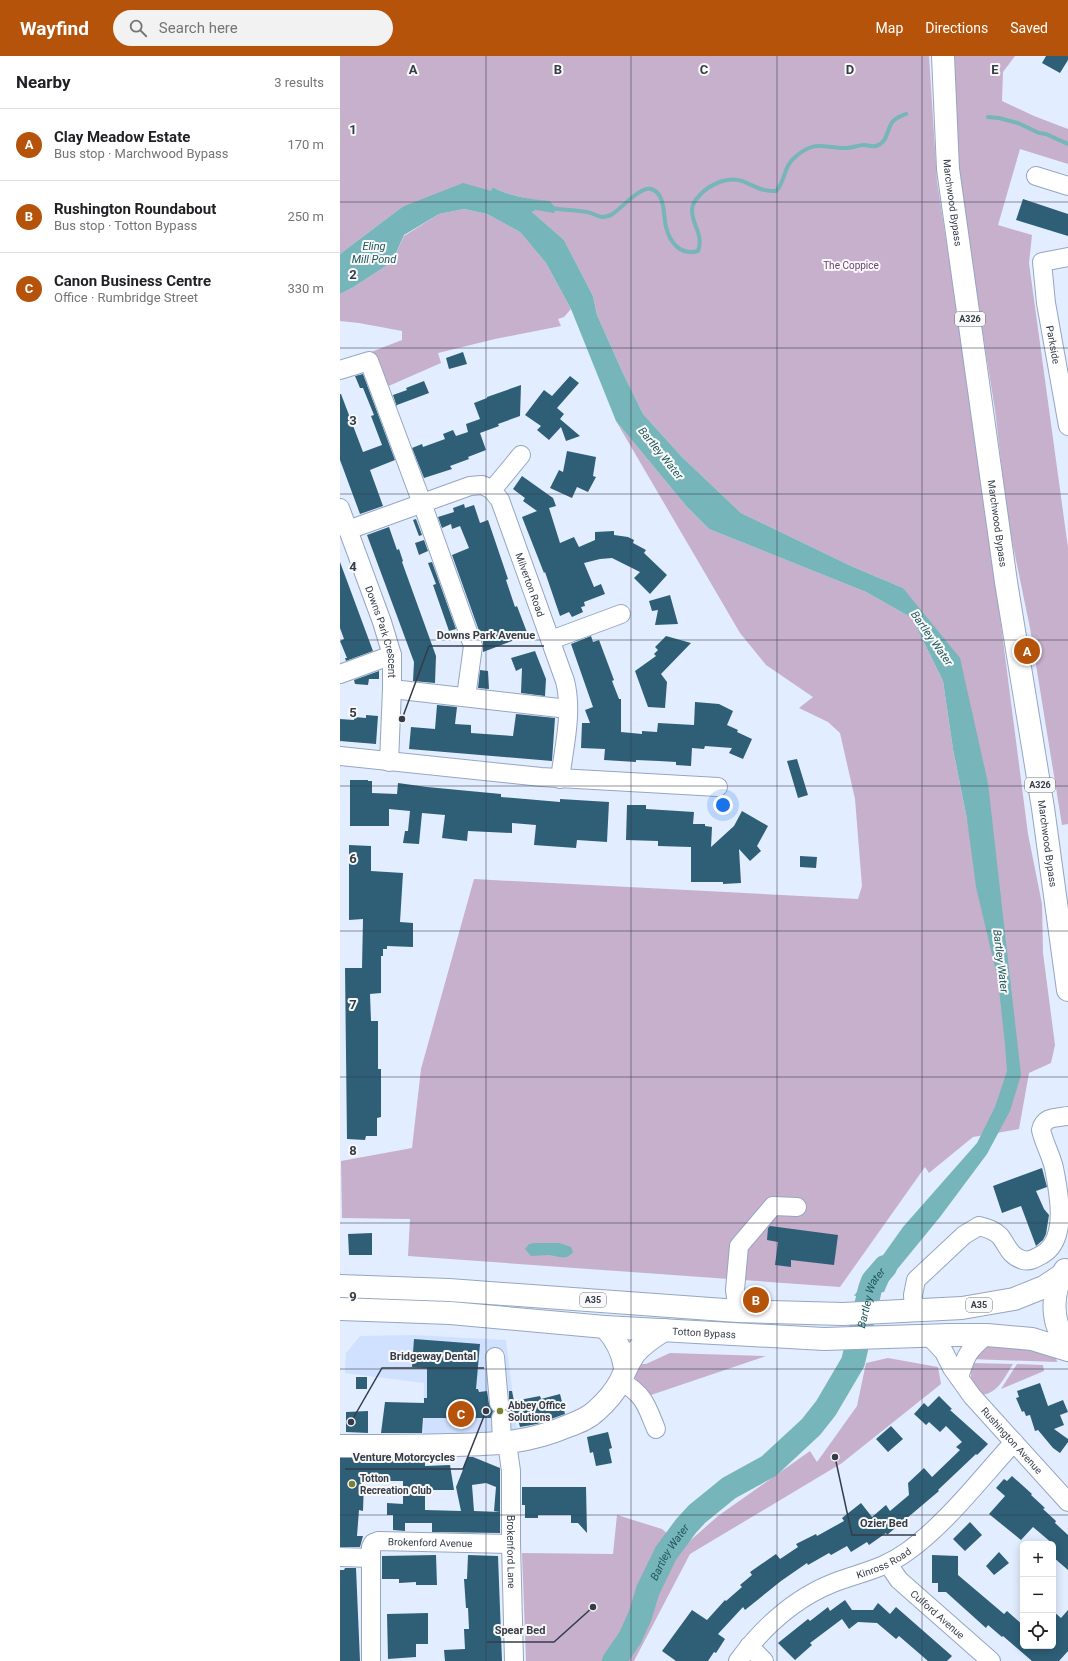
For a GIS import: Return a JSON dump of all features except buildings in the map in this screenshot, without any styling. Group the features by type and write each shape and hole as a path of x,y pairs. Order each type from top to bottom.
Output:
{"main road":[{"name":"Marchwood Bypass","path":"944,56 948,164 1006,582 1043,808 1068,990"},
{"name":"A35","path":"340,1286 449,1290 738,1311 846,1314 962,1308 1014,1299 1044,1287 1065,1270"},
{"path":"1065,1270 1056,1290 1054,1308 1057,1324 1068,1343"},
{"name":"Totton Bypass","path":"340,1309 450,1314 605,1327 831,1339 987,1335 1032,1339 1068,1350"},
{"path":"605,1327 618,1344 624,1356 623,1374"},
{"path":"340,1446 421,1446 504,1443 532,1439 582,1421 590,1416 605,1403 642,1345 664,1330"}],"street":[{"path":"1036,176 1068,186"},
{"name":"Parkside","path":"1068,257 1042,262 1046,303 1068,426"},
{"path":"340,370 369,361 473,646 466,698"},
{"path":"348,530 477,484 491,489 498,483 521,455"},
{"name":"Milverton Road","path":"491,489 500,500 551,640 568,693 568,709 560,779"},
{"name":"Downs Park Crescent","path":"340,508 386,634 392,655 389,762"},
{"path":"551,640 621,614"},
{"path":"340,674 392,655"},
{"path":"392,689 568,709"},
{"path":"340,756 560,779 718,788"},
{"path":"914,1311 913,1295 916,1280 964,1235 979,1226 994,1231 1000,1237 1008,1252 1023,1260 1031,1260 1036,1258 1052,1246 1056,1238 1060,1218 1053,1167 1041,1130 1046,1120 1050,1118 1068,1116"},
{"path":"738,1311 735,1290 739,1246 773,1206 797,1207"},
{"path":"959,1377 968,1352 975,1344 987,1335"},
{"name":"Rushington Avenue","path":"929,1336 944,1352 952,1368 972,1396 1014,1442 1061,1485 1068,1502"},
{"name":"Brokenford Lane","path":"495,1357 504,1443 511,1471 514,1661"},
{"path":"623,1374 645,1402 656,1429"},
{"name":"Kinross Road","path":"738,1661 767,1626 785,1610 811,1592 834,1582 872,1571 888,1564 908,1552 942,1521 1014,1442"},
{"name":"Brokenford Avenue","path":"371,1661 371,1547 374,1543 378,1541 511,1544"},
{"path":"340,1557 371,1558"},
{"name":"Culford Avenue","path":"888,1564 899,1580 991,1661"},
{"path":"749,1646 764,1661"}],"shaded area":[{"path":"415,1335 506,1340 519,1445 423,1448 424,1383 345,1373 346,1353 360,1336"}],"green space":[{"name":"The Coppice","path":"340,56 929,56 937,181 979,454 1028,834 1042,904 1043,953 1055,1045 1051,1063 1029,1073 1019,1129 973,1137 929,1173 925,1167 840,1287 408,1256 410,1219 342,1218 341,1161 412,1148 421,1069 474,879 858,899 862,886 855,799 840,733 828,722 799,708 813,697 766,665 740,633 616,421 687,507 709,529 866,592 912,618 943,681 953,749 967,819 988,783 903,588 851,566 741,513 682,457 643,414 597,315 593,296 564,240 532,212 550,202 520,197 492,187 491,191 402,207 340,254"},
{"path":"952,56 1015,56 1003,72 1002,101 1034,116 1068,129 1068,164 1020,149 998,225 1032,235 1029,263 1068,548 1068,824 1062,825 1030,628 1008,521 995,410 954,151"},
{"path":"464,209 487,214 520,232 546,263 571,309 564,317 558,319 561,326 495,339 438,353 441,363 384,388 371,352 402,340 402,331 340,321 340,294 392,262 404,236 439,214"},
{"path":"1015,1345 1056,1357 1057,1362 970,1359 980,1346"},
{"path":"670,1353 766,1356 651,1395 640,1386 635,1378 634,1369 636,1364 646,1364"},
{"path":"888,1358 938,1367 941,1384 842,1463 690,1554 634,1661 526,1661 522,1553 613,1554 617,1515 662,1529 683,1547 718,1516 810,1451 817,1462 857,1406 866,1363"},
{"path":"971,1363 1013,1364 1003,1380 995,1389 985,1395 978,1395 971,1386"},
{"path":"1017,1364 1043,1365 1044,1371 1001,1389"}],"water":[{"name":"Eling Mill Pond","path":"463,183 491,191 492,187 520,197 550,201 556,209 554,213 536,210 532,212 564,240 593,296 597,315 643,414 682,457 741,513 851,566 903,588 960,658 988,783 1021,1075 1010,1111 987,1154 940,1217 890,1278 884,1292 854,1296 903,1227 977,1143 995,1107 1007,1071 998,980 976,887 967,819 953,749 943,681 912,618 866,592 709,529 687,507 616,421 571,309 546,263 520,232 487,214 464,209 439,214 404,235 392,262 340,294 340,254 402,207"},
{"path":"559,1243 571,1247 573,1252 565,1257 548,1255 531,1256 525,1249 529,1244"}],"waterway":[{"path":"551,208 587,212 600,217 605,217 611,215 641,191 651,189 656,191 662,200 666,227 673,243 681,250 686,252 698,251 700,240 694,221 692,208 697,198 709,187 725,180 737,180 763,190 776,191 781,184 787,167 800,153 812,147 818,146 846,148 862,145 876,146 885,140 894,120 906,114"},
{"path":"988,117 1018,123 1068,144"},
{"name":"Bartley Water","path":"614,1661 630,1638 640,1616 648,1590 666,1553 686,1526 697,1514 729,1488 769,1466 811,1427 826,1408 853,1362 870,1289 873,1281 885,1267"}],"place":[{"name":"Clay Meadow Estate","path":"1027,651"},
{"name":"Downs Park Avenue","path":"402,719"},
{"name":"Rushington Roundabout","path":"756,1300"},
{"name":"Venture Motorcycles","path":"486,1411"},
{"name":"Abbey Office Solutions","path":"500,1411"},
{"name":"Canon Business Centre","path":"461,1414"},
{"name":"Bridgeway Dental","path":"351,1422"},
{"name":"Ozier Bed","path":"835,1457"},
{"name":"Totton Recreation Club","path":"352,1484"},
{"name":"Spear Bed","path":"593,1607"}]}
